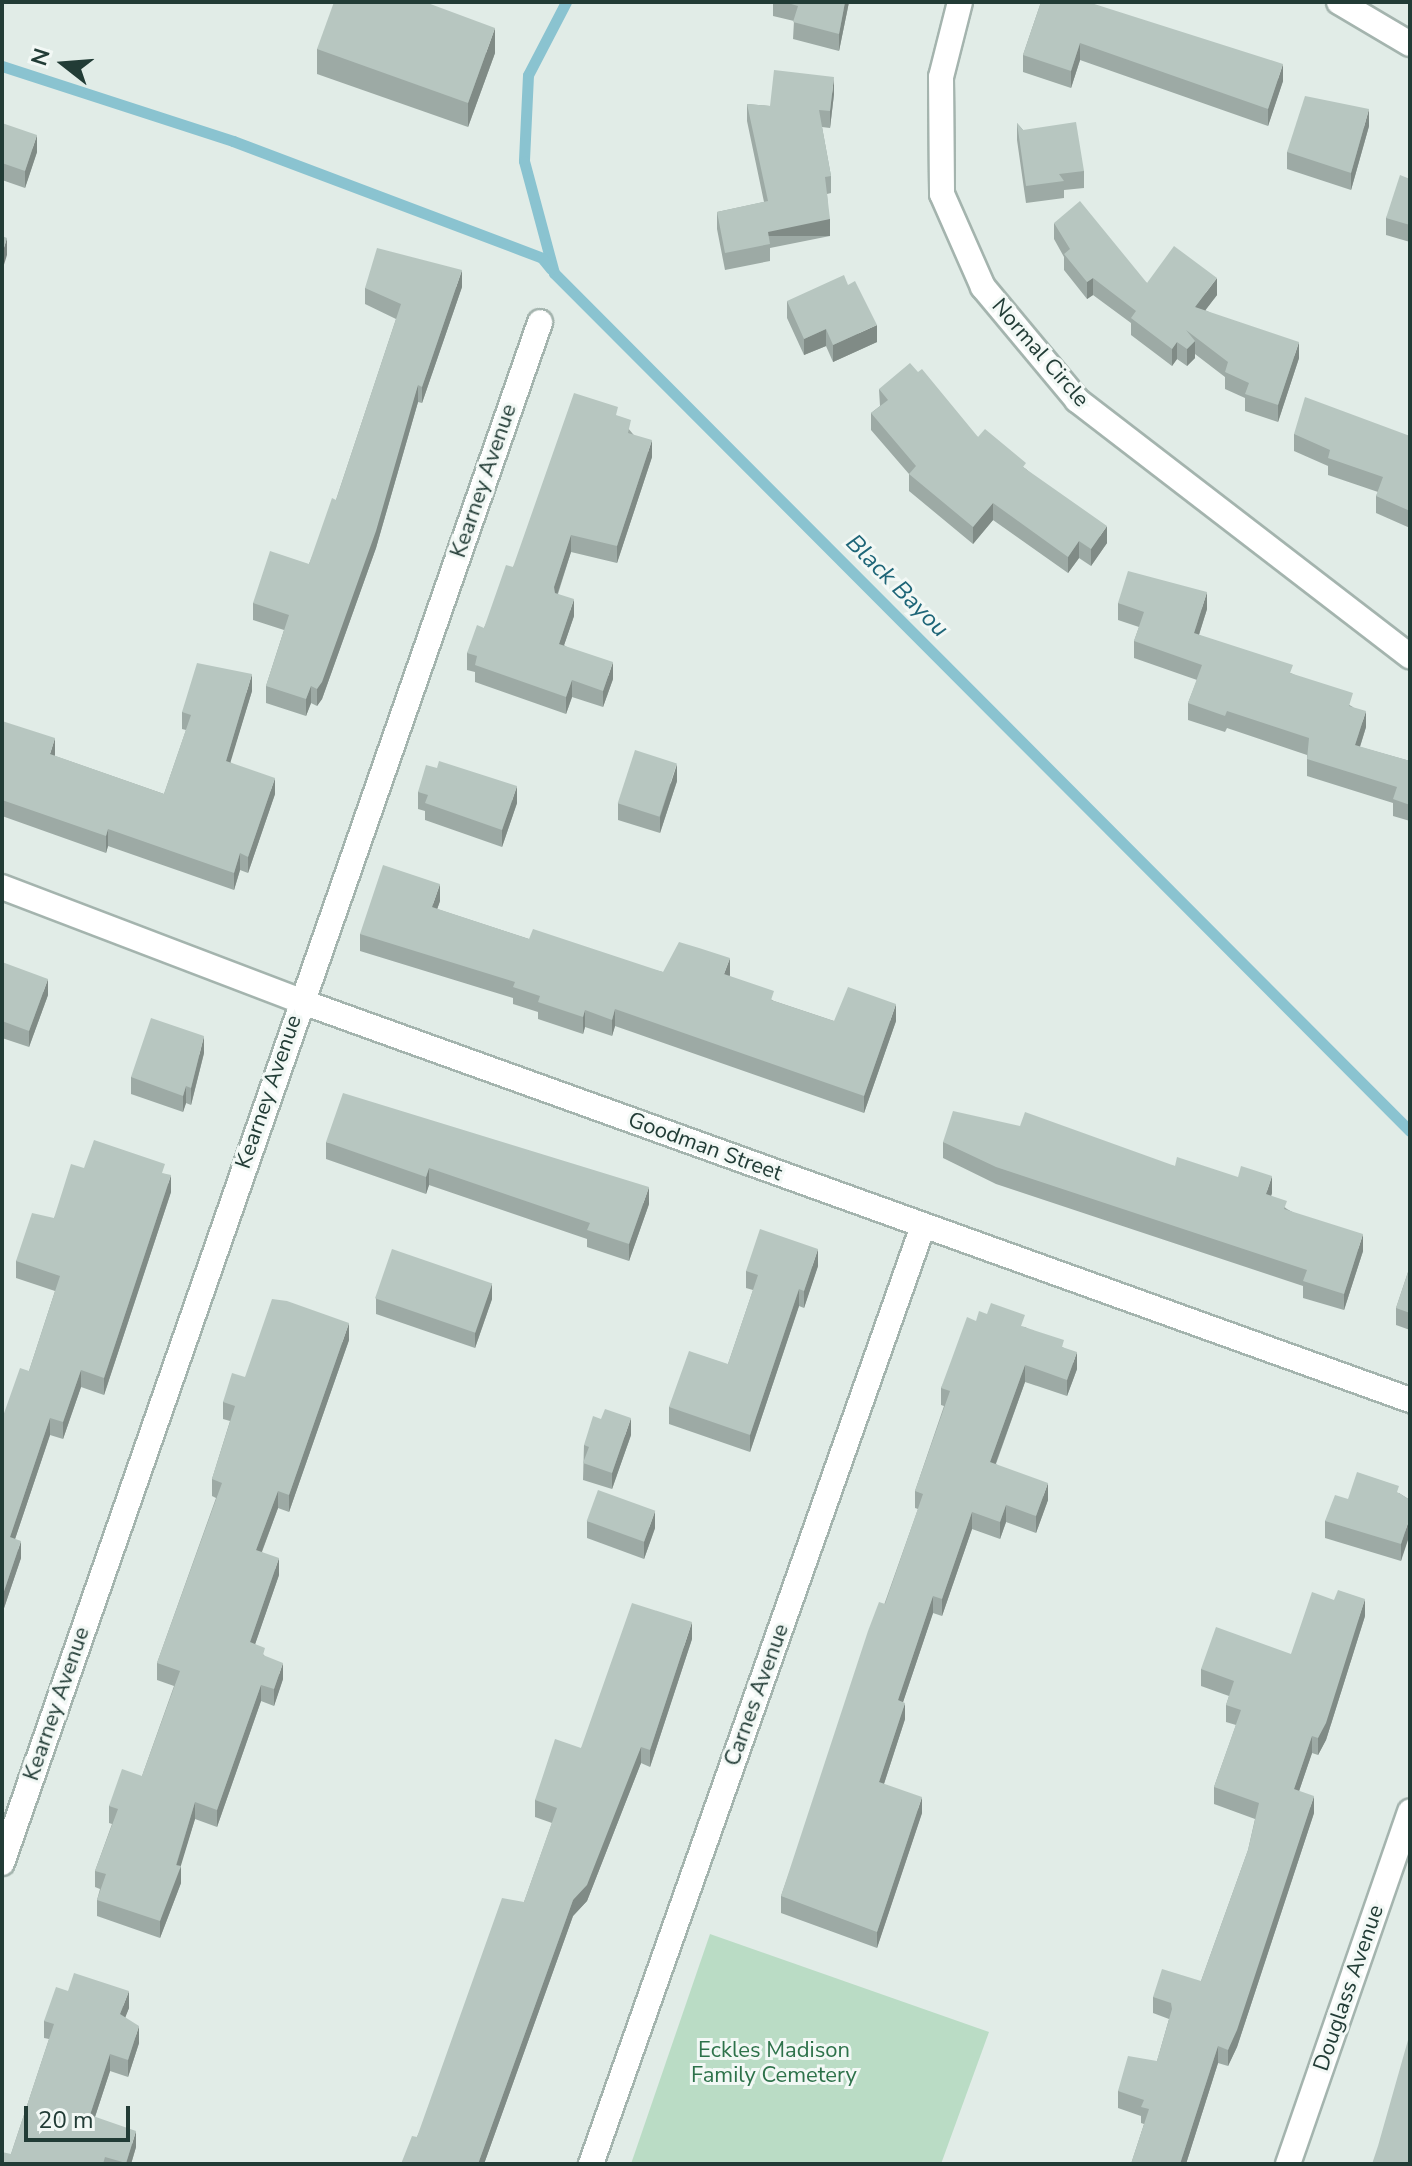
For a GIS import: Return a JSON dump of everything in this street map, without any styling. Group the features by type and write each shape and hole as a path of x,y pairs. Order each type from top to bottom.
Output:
{"street":[{"name":"Normal Circle","path":"960,2 941,77 942,194 983,287 1077,400 1410,656"},
{"path":"1339,2 1410,44"},
{"name":"Kearney Avenue","path":"2,1863 300,1001 540,322"},
{"name":"Goodman Street","path":"2,887 300,1001 1410,1400"},
{"name":"Carnes Avenue","path":"591,2164 923,1226"},
{"name":"Douglass Avenue","path":"1288,2164 1410,1812"}],"green space":[{"name":"Eckles Madison Family Cemetery","path":"710,1934 989,2032 941,2164 631,2164"}],"building":[{"path":"334,2 425,2 495,28 468,103 317,49"},
{"path":"784,2 845,2 839,34 793,22 798,6"},
{"path":"1041,2 1088,2 1283,64 1268,109 1080,43 1071,71 1023,55"},
{"path":"774,70 834,77 830,111 819,110 831,176 825,177 830,219 768,232 770,244 725,253 717,212 768,201 747,104 770,106"},
{"path":"1305,96 1369,109 1351,173 1287,152"},
{"path":"1076,122 1084,171 1059,174 1064,181 1026,186 1017,123 1023,130"},
{"path":"2,123 37,135 25,171 2,163"},
{"path":"1400,175 1410,179 1410,225 1386,218"},
{"path":"1080,201 1147,283 1174,246 1217,278 1195,307 1299,342 1278,405 1245,394 1249,383 1225,372 1228,362 1186,330 1195,341 1187,349 1177,342 1172,349 1131,318 1136,311 1093,278 1087,282 1064,254 1070,249 1054,223"},
{"path":"2,236 7,238 2,254"},
{"path":"377,248 462,270 422,387 418,385 376,531 322,682 317,689 311,686 306,699 266,686 289,615 253,603 270,551 309,564 332,498 336,500 401,304 365,288"},
{"path":"844,275 848,285 855,281 877,325 833,345 826,329 804,339 787,301"},
{"path":"910,363 918,372 922,369 978,437 985,429 1026,463 1023,467 1107,526 1091,549 1079,541 1068,557 993,503 973,527 909,474 916,466 871,413 888,400 879,389"},
{"path":"574,393 618,407 616,415 631,420 628,433 652,440 617,546 571,535 554,587 555,593 574,599 559,644 613,662 603,691 572,680 566,697 475,665 477,656 467,653 477,625 484,628 506,565 513,567"},
{"path":"1305,397 1410,436 1410,511 1376,496 1383,477 1328,458 1330,450 1294,434"},
{"path":"1128,571 1207,592 1194,633 1293,665 1290,673 1353,693 1349,706 1366,711 1355,745 1410,761 1410,805 1393,799 1397,787 1307,759 1309,738 1227,711 1225,716 1188,703 1202,665 1134,641 1144,612 1118,603"},
{"path":"197,663 252,674 226,761 275,778 248,857 240,853 234,873 108,829 106,836 2,800 2,721 55,738 50,754 164,794 191,715 182,712"},
{"path":"635,750 677,764 660,817 618,803"},
{"path":"439,761 517,786 502,830 425,803 428,795 418,792 426,765 437,768"},
{"path":"383,865 440,884 432,907 529,939 533,929 663,972 679,942 730,958 724,974 774,991 771,1000 834,1021 848,987 896,1004 864,1096 615,1009 612,1020 585,1010 583,1017 538,1002 540,996 513,987 515,982 360,934"},
{"path":"2,962 48,979 29,1031 2,1021"},
{"path":"151,1018 204,1036 191,1088 186,1086 183,1096 131,1077"},
{"path":"343,1093 649,1187 629,1244 587,1230 590,1223 429,1168 426,1177 326,1142"},
{"path":"953,1111 1020,1126 1025,1112 1175,1166 1177,1157 1238,1177 1241,1166 1272,1176 1266,1194 1287,1201 1284,1209 1363,1234 1344,1294 1303,1281 1307,1270 996,1167 943,1142"},
{"path":"94,1140 165,1164 162,1173 171,1175 104,1378 81,1370 63,1422 50,1418 10,1537 21,1541 2,1597 2,1419 20,1368 29,1371 60,1276 16,1261 32,1213 54,1218 71,1164 84,1168"},
{"path":"760,1229 818,1249 804,1291 799,1289 750,1435 669,1407 689,1351 728,1364 758,1275 746,1271"},
{"path":"392,1249 492,1284 475,1333 375,1298"},
{"path":"1410,1266 1410,1313 1396,1308"},
{"path":"272,1299 287,1301 349,1323 289,1495 278,1491 256,1550 279,1558 250,1642 265,1648 263,1655 283,1663 274,1689 261,1685 217,1810 195,1802 176,1865 181,1866 160,1921 97,1900 106,1874 95,1871 118,1809 109,1806 122,1769 142,1776 180,1671 157,1663 222,1483 212,1479 235,1406 223,1402 232,1373 245,1377"},
{"path":"991,1303 1025,1315 1021,1326 1064,1340 1062,1347 1077,1352 1067,1380 1025,1365 990,1462 1048,1483 1036,1516 1006,1505 1000,1522 972,1512 942,1599 933,1596 898,1700 905,1703 879,1782 922,1797 877,1932 781,1896 868,1631 879,1602 885,1604 923,1494 915,1491 950,1391 941,1388 967,1317 976,1321 979,1311 987,1314"},
{"path":"605,1409 631,1418 612,1473 583,1463 589,1447 584,1445 593,1416 601,1419"},
{"path":"1357,1472 1399,1486 1397,1492 1410,1500 1410,1517 1401,1544 1325,1521 1335,1495 1348,1499"},
{"path":"598,1490 655,1511 644,1542 587,1521"},
{"path":"1338,1590 1365,1599 1326,1723 1318,1738 1312,1736 1294,1789 1314,1796 1237,2030 1228,2050 1218,2046 1180,2164 1131,2164 1149,2109 1141,2107 1144,2100 1118,2091 1128,2056 1157,2061 1172,2009 1171,2003 1153,1997 1162,1969 1201,1981 1248,1850 1259,1803 1214,1787 1241,1710 1226,1705 1234,1681 1201,1669 1216,1627 1291,1654 1312,1592 1334,1600"},
{"path":"632,1603 692,1622 650,1750 641,1747 587,1885 573,1900 478,2164 401,2164 412,2136 417,2137 502,1898 524,1902 557,1808 535,1800 555,1739 581,1748"},
{"path":"74,1973 129,1991 120,2014 139,2026 128,2060 110,2054 90,2115 136,2131 126,2163 105,2157 103,2164 2,2164 2,2152 11,2154 54,2024 44,2021 56,1987 68,1991"},
{"path":"1410,2033 1410,2164 1372,2164 1378,2146"}],"waterway":[{"name":"Black Bayou","path":"566,2 528,75 524,161 554,273 1410,1131"},
{"path":"2,66 233,141 542,258 551,269"}]}
